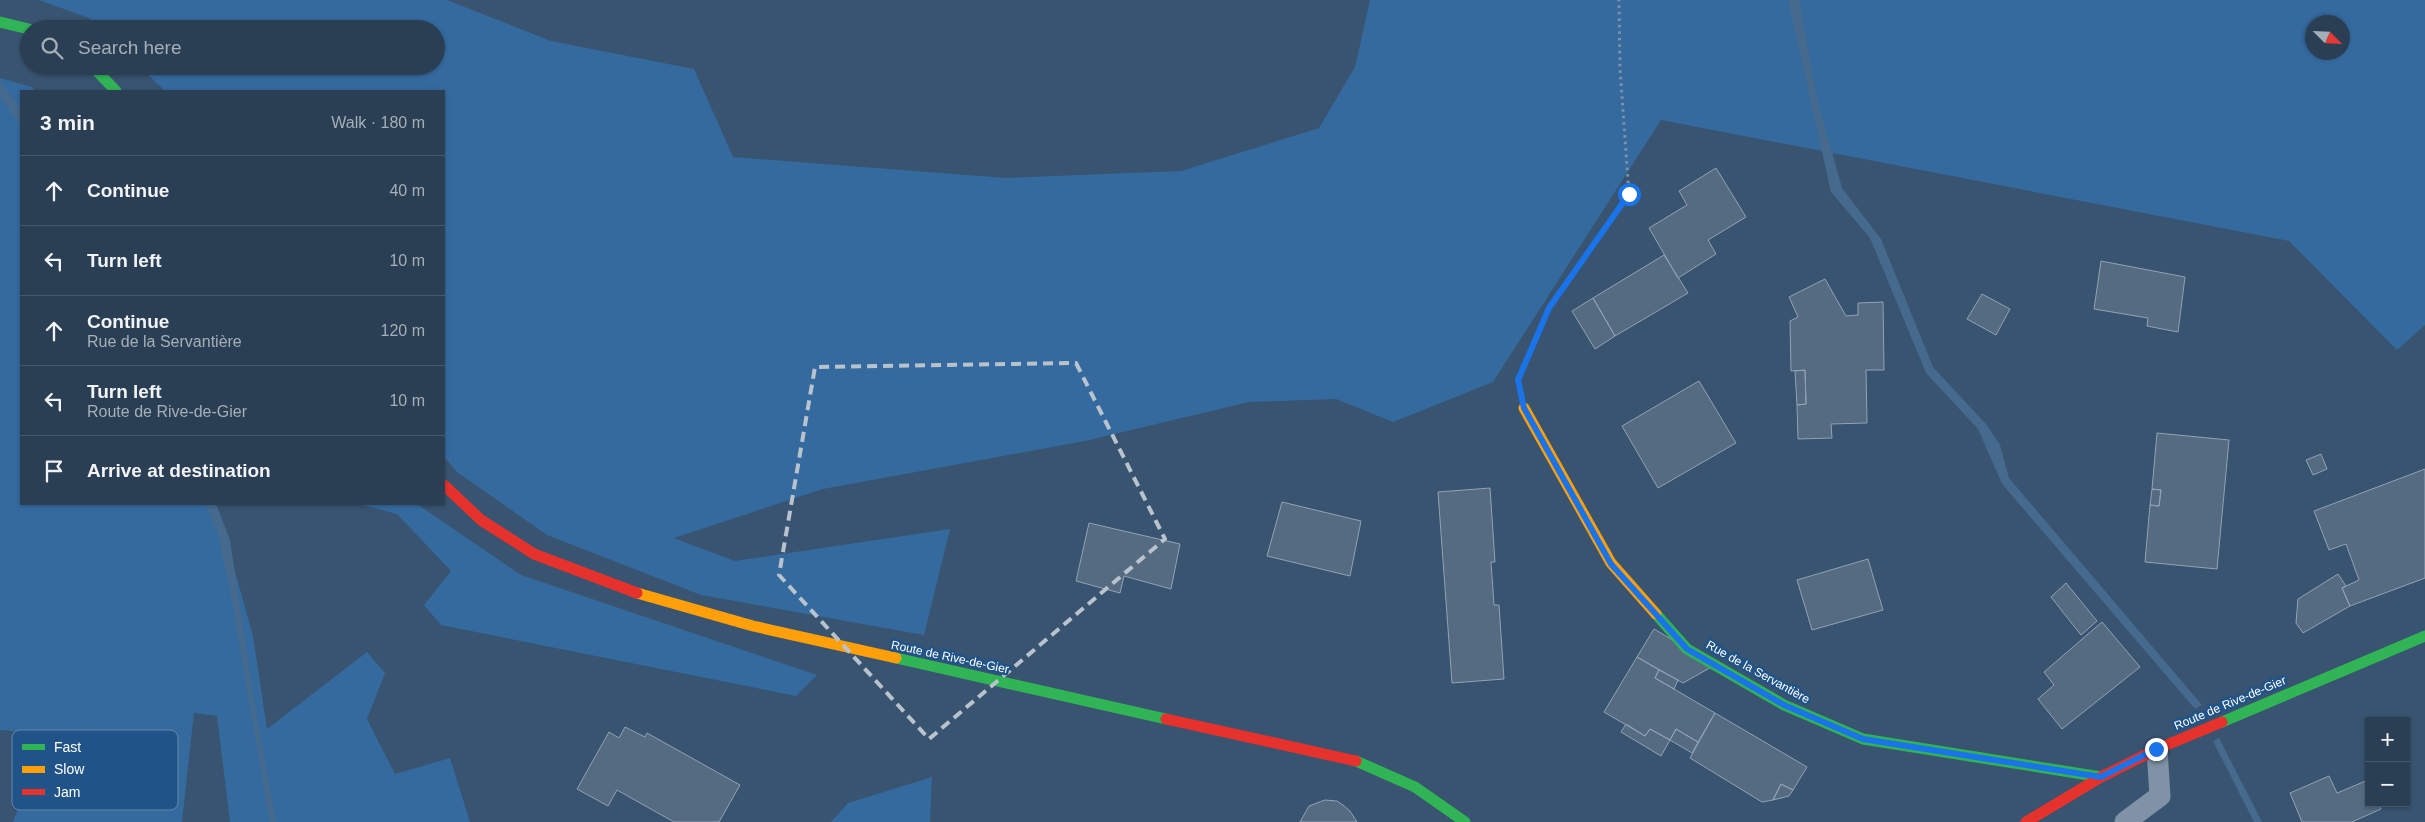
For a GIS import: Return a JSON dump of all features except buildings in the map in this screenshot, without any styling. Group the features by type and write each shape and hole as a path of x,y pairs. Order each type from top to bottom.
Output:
{"main road":[{"path":"0,22 20,27"},
{"path":"101,75 115,90"},
{"name":"Rue de la Servantière","path":"1524,408 1611,564 1687,649 1784,705 1863,739 2101,777"},
{"name":"Route de Rive-de-Gier","path":"445,486 482,520 534,554 626,590 801,638 1358,762 1403,780 1441,801 1465,822"},
{"name":"Route de Rive-de-Gier","path":"2026,822 2101,777 2156,749 2425,636"}],"lane":[{"path":"2125,822 2160,796 2156,749"}],"path":[{"path":"1524,408 1518,380 1549,308 1629,194 1620,69 1619,0"}],"highlighted area":[{"path":"1076,363 1165,539 929,739 779,575 815,367"}],"shaded area":[{"path":"39,0 447,0 551,41 694,69 733,157 1006,178 1181,171 1319,128 1355,67 1370,0 2425,0 2425,325 2397,350 2289,241 1661,120 1493,382 1393,422 1336,399 1249,402 1085,441 823,489 674,538 735,561 950,529 924,635 701,595 547,535 457,472 445,458 445,90 164,90 148,75 445,75 445,20 91,20"},
{"path":"1788,0 1799,0 1817,98 1842,188 1881,239 1933,367 1986,424 2000,445 2009,478 2202,705 2195,709 2002,484 1978,429 1926,373 1870,238 1831,192"},
{"path":"0,78 32,87 34,90 20,90 20,505 216,505 253,636 267,729 367,652 385,673 367,719 395,774 450,758 470,822 230,822 217,716 194,713 182,822 13,822 18,810 178,810 178,730 0,730"},
{"path":"0,81 20,108 20,126 0,96"},
{"path":"205,505 216,505 230,540 255,708 276,822 270,822 229,585 217,531"},
{"path":"363,505 418,505 521,575 817,675 796,696 441,625 424,605 451,571 397,514"},
{"path":"2219,738 2262,822 2254,822 2213,741"},
{"path":"932,777 930,822 831,822 848,803"}],"traffic: fast":[{"path":"0,22 20,27"},
{"path":"101,75 115,90"},
{"path":"1656,614 1687,649 1784,705 1863,739 2101,777"},
{"path":"2222,722 2425,636"},
{"path":"896,658 1166,719"},
{"path":"1356,761 1415,787 1465,822"}],"traffic: slow":[{"path":"1524,408 1611,563 1656,614"},
{"path":"637,593 753,626 896,658"}],"traffic: jam":[{"path":"445,486 481,520 534,554 637,593"},
{"path":"1166,719 1356,761"},
{"path":"2026,822 2101,777 2157,749 2222,722"}],"route":[{"path":"1629,194 1549,308 1518,380 1524,408 1611,564 1687,649 1784,705 1863,739 2101,777 2156,749"}]}
